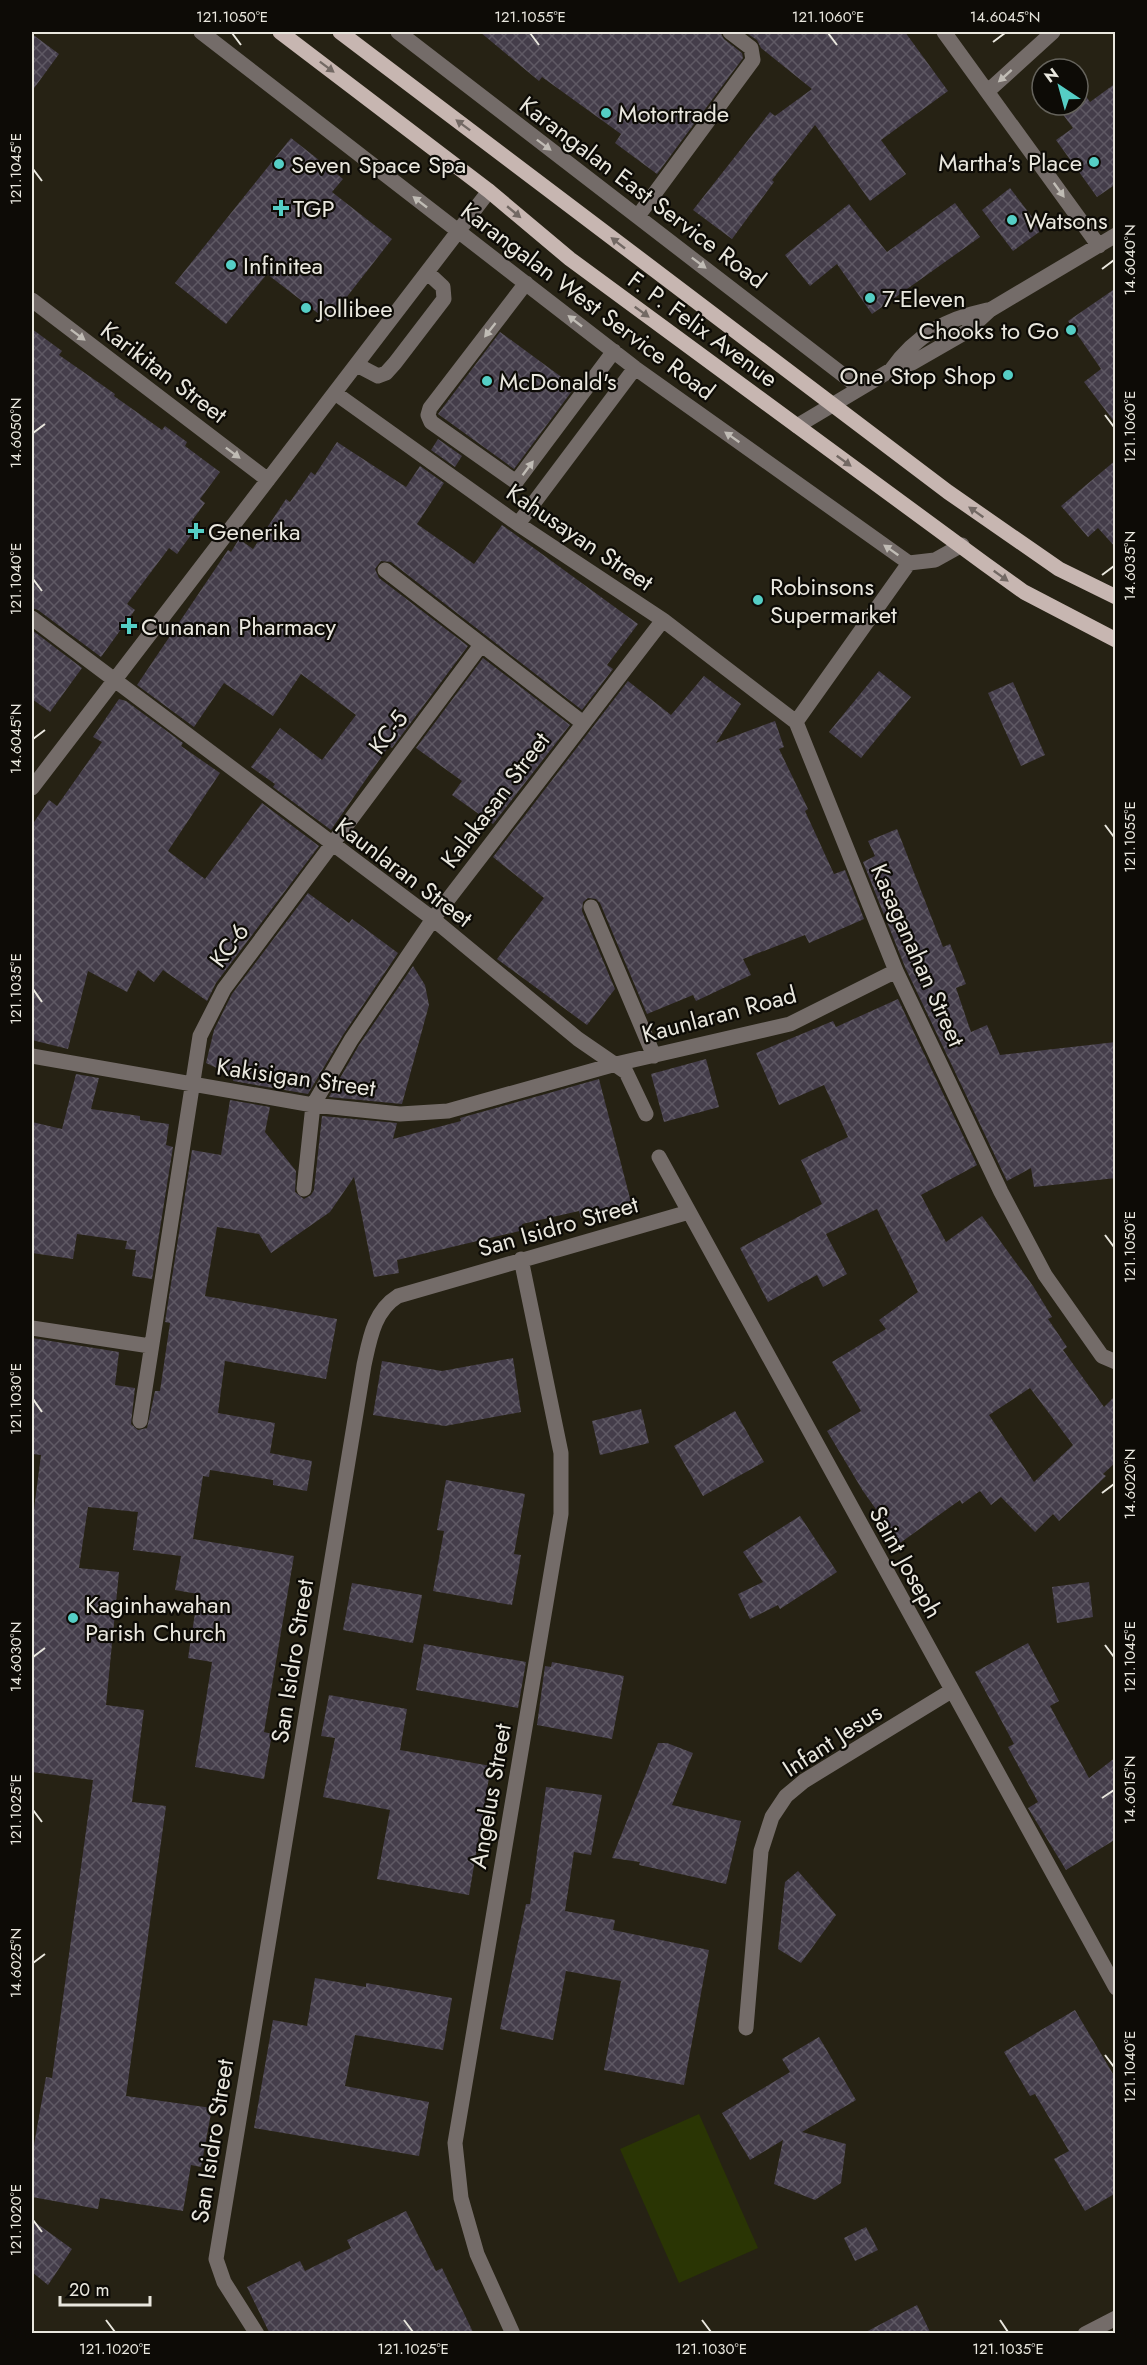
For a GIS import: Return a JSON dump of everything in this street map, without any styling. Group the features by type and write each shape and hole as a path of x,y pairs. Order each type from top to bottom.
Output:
{"main road":[{"name":"F. P. Felix Avenue","path":"280,32 489,191 570,259 1023,592 1116,640"},
{"name":"F. P. Felix Avenue","path":"340,32 948,492 1059,569 1116,597"}],"street":[{"name":"Karangalan West Service Road","path":"201,32 635,368 909,563"},
{"name":"Karangalan East Service Road","path":"398,32 860,388"},
{"path":"638,216 753,60 751,48 730,32"},
{"path":"944,32 1100,246"},
{"path":"988,91 1053,32"},
{"path":"32,788 489,191"},
{"path":"796,426 891,370 912,363 958,336 990,310 1116,235"},
{"path":"357,365 378,376 386,374 395,363 444,299 442,287 428,273"},
{"path":"526,283 430,408 428,415 432,422 516,482 614,351"},
{"name":"Karikitan Street","path":"32,300 268,480"},
{"path":"518,524 635,368"},
{"name":"Kahusayan Street","path":"335,393 518,524 663,620 796,722"},
{"path":"796,722 909,563 935,560 962,545"},
{"path":"385,570 583,723"},
{"name":"Kaunlaran Street","path":"32,618 331,845 433,919 578,1039 616,1064 633,1082 646,1114"},
{"name":"Kalakasan Street","path":"313,1105 351,1040 433,919 663,620"},
{"name":"KC-5","path":"331,845 482,645"},
{"name":"Kasaganahan Street","path":"796,722 896,971 1001,1192 1045,1275 1102,1356 1116,1362"},
{"name":"KC-6","path":"194,1085 200,1036 224,989 331,845"},
{"path":"591,908 654,1056"},
{"name":"Kaunlaran Road","path":"616,1064 790,1024 896,971"},
{"path":"32,1056 194,1085"},
{"name":"Kakisigan Street","path":"140,1421 150,1346 194,1085 313,1105 400,1114 448,1111 616,1064"},
{"path":"304,1190 313,1105"},
{"name":"Saint Joseph","path":"659,1157 1116,1988"},
{"name":"San Isidro Street","path":"257,2334 224,2282 216,2259 370,1337 385,1304 398,1296 689,1212"},
{"name":"Angelus Street","path":"513,2334 477,2254 461,2198 455,2143 561,1514 561,1453 521,1259"},
{"path":"32,1328 150,1346"},
{"name":"Infant Jesus","path":"746,2028 761,1851 772,1817 786,1797 804,1781 951,1691"},
{"path":"1085,2334 1116,2318"}],"green space":[{"path":"699,2114 758,2248 679,2283 620,2149"}],"building":[{"path":"480,32 720,32 724,39 742,53 743,58 657,174 615,143 621,134 542,77 539,81"},
{"path":"745,32 905,32 948,91 881,140 906,174 870,201 815,125 772,180 774,182 732,239 693,210 770,112 775,116 812,89 761,48 757,40"},
{"path":"32,34 59,54 32,91"},
{"name":"Martha's Place","path":"1116,83 1116,184 1097,197 1056,140 1073,128 1065,117 1090,117 1090,102"},
{"path":"291,138 343,179 332,192 392,239 328,321 267,274 226,324 175,283"},
{"name":"Watsons","path":"1010,188 1042,230 1013,251 982,210"},
{"path":"955,203 980,237 872,314 837,264 810,286 785,255 849,204 887,252"},
{"path":"1116,288 1116,424 1084,382 1101,369 1068,321"},
{"path":"32,329 62,351 59,355 162,430 165,426 187,442 185,446 220,472 200,499 205,503 191,522 197,527 177,554 169,548 127,604 135,610 101,657 38,610 32,608"},
{"path":"500,332 575,387 514,469 438,414"},
{"path":"438,439 462,456 455,467 431,450"},
{"path":"337,442 406,487 420,466 444,483 417,524 474,564 502,525 638,624 607,665 613,669 582,710 391,562 381,561 375,569 379,578 468,646 392,748 389,746 331,830 273,787 275,784 251,767 280,728 322,760 356,715 301,674 273,716 224,683 194,727 137,685 228,550 231,552 239,539 253,549 286,499 290,502 311,472 315,475"},
{"path":"1116,460 1116,548 1098,528 1088,537 1061,506"},
{"path":"32,630 82,668 50,712 32,699"},
{"path":"483,658 570,725 493,824 452,795 462,781 416,748"},
{"path":"879,671 911,697 861,758 829,732"},
{"path":"704,676 741,704 716,743 775,721 784,747 779,749 808,809 805,811 834,874 845,870 864,919 809,943 805,935 743,959 751,975 696,1001 693,995 647,1014 600,903 596,899 588,898 583,902 582,911 615,989 587,1025 497,959 544,898 493,857 628,681 671,715"},
{"path":"1013,682 1045,755 1021,766 988,693"},
{"path":"119,699 126,701 183,743 181,746 220,773 168,851 205,879 262,803 319,846 216,983 207,1001 163,970 154,982 138,970 127,992 88,971 68,1049 32,1040 32,825 49,800 57,806 102,742 93,737"},
{"path":"897,829 943,947 950,944 966,984 956,988 971,1032 987,1025 1000,1055 1116,1042 1116,1178 1034,1187 1031,1168 1007,1181 905,967 863,862 875,856 868,841"},
{"path":"308,893 349,923 352,919 398,953 343,1035 308,1094 233,1081 234,1076 206,1063 214,1030 232,994"},
{"path":"413,966 425,985 429,1005 402,1104 329,1097 359,1045"},
{"path":"898,999 977,1165 921,1195 946,1242 982,1216 1033,1286 1052,1317 1048,1319 1067,1347 1063,1350 1104,1407 1116,1395 1116,1462 1103,1474 1106,1476 1059,1521 1053,1514 1035,1532 1001,1497 991,1505 980,1491 962,1504 960,1500 900,1543 863,1491 827,1431 861,1411 832,1362 886,1329 879,1320 918,1292 877,1209 826,1234 847,1274 823,1287 817,1275 768,1302 740,1248 822,1204 801,1160 848,1137 824,1085 779,1105 756,1053 833,1021 836,1027","holes":["1030,1388 1073,1445 1034,1482 989,1415"]},
{"path":"706,1059 719,1107 664,1122 651,1074"},
{"path":"76,1074 99,1078 91,1109 140,1116 140,1120 169,1124 166,1145 173,1147 152,1279 132,1276 136,1250 125,1249 127,1241 77,1234 73,1259 32,1253 32,1122 62,1129"},
{"path":"599,1079 632,1206 581,1218 579,1211 522,1224 524,1230 397,1260 399,1273 374,1277 354,1177 330,1212 271,1253 259,1234 217,1227 205,1296 337,1319 326,1379 225,1361 218,1413 275,1423 270,1453 312,1461 307,1491 273,1485 273,1480 210,1470 209,1477 203,1476 193,1539 294,1556 264,1732 272,1734 264,1779 195,1767 212,1662 188,1658 198,1594 175,1590 181,1556 133,1550 138,1512 88,1507 79,1568 119,1572 106,1705 144,1710 132,1802 166,1806 126,2096 212,2108 201,2167 191,2165 183,2211 100,2198 98,2209 32,2197 32,2156 46,2077 52,2078 93,1780 32,1772 32,1509 34,1509 41,1455 32,1454 32,1338 119,1352 115,1385 135,1388 131,1424 138,1430 147,1428 155,1391 160,1391 170,1323 165,1322 192,1150 221,1155 230,1100 270,1107 265,1132 296,1171 295,1192 304,1199 314,1190 322,1116 397,1123 393,1139"},
{"path":"513,1358 521,1412 445,1426 373,1415 382,1361 442,1371"},
{"path":"641,1409 649,1443 600,1455 592,1421"},
{"path":"735,1411 764,1462 703,1496 674,1446"},
{"path":"446,1480 525,1494 514,1554 521,1555 512,1605 433,1591 444,1531 437,1530"},
{"path":"800,1516 837,1572 780,1609 778,1605 750,1619 738,1594 763,1582 743,1552"},
{"path":"1089,1582 1093,1617 1057,1623 1052,1587"},
{"path":"352,1583 422,1595 413,1643 343,1630"},
{"path":"1028,1643 1059,1701 1050,1706 1089,1778 1116,1757 1116,1839 1066,1870 1028,1808 1038,1802 1008,1747 1014,1744 975,1672"},
{"path":"424,1644 526,1662 518,1708 416,1690"},
{"path":"552,1662 624,1676 612,1739 537,1725 545,1666 551,1667"},
{"path":"329,1695 407,1709 400,1750 491,1766 469,1895 377,1879 390,1810 323,1797 335,1738 321,1736"},
{"path":"658,1743 667,1743 693,1753 672,1805 741,1821 726,1884 639,1865 640,1862 612,1858"},
{"path":"546,1787 602,1795 591,1855 574,1852 565,1911 615,1920 613,1930 709,1950 684,2085 604,2070 621,1981 566,1971 553,2040 500,2029 526,1904 530,1904"},
{"path":"798,1871 836,1915 801,1963 778,1949 785,1882"},
{"path":"315,1978 366,1987 366,1983 452,1998 443,2050 355,2035 345,2086 429,2102 419,2156 254,2128 273,2020 307,2026"},
{"path":"1075,2010 1116,2079 1116,2193 1085,2211 1054,2159 1069,2151 1035,2094 1030,2096 1004,2052"},
{"path":"819,2037 856,2100 802,2132 846,2144 841,2183 815,2200 774,2184 783,2140 750,2160 722,2113 790,2072 782,2059"},
{"path":"406,2211 436,2271 442,2268 474,2334 270,2334 247,2287 300,2261 305,2271 351,2248 347,2240"},
{"path":"32,2220 72,2249 48,2285 32,2272"},
{"path":"866,2227 878,2250 855,2261 844,2238"},
{"path":"917,2305 931,2334 862,2334"}],"place":[{"name":"Motortrade","path":"606,113"},
{"name":"Martha's Place","path":"1094,162"},
{"name":"Seven Space Spa","path":"279,164"},
{"name":"TGP","path":"281,208"},
{"name":"Watsons","path":"1012,220"},
{"name":"Infinitea","path":"231,265"},
{"name":"7-Eleven","path":"870,298"},
{"name":"Jollibee","path":"306,308"},
{"name":"Chooks to Go","path":"1071,330"},
{"name":"One Stop Shop","path":"1008,375"},
{"name":"McDonald's","path":"487,381"},
{"name":"Generika","path":"196,531"},
{"name":"Robinsons Supermarket","path":"758,600"},
{"name":"Cunanan Pharmacy","path":"129,626"},
{"name":"Kaginhawahan Parish Church","path":"73,1618"}]}
